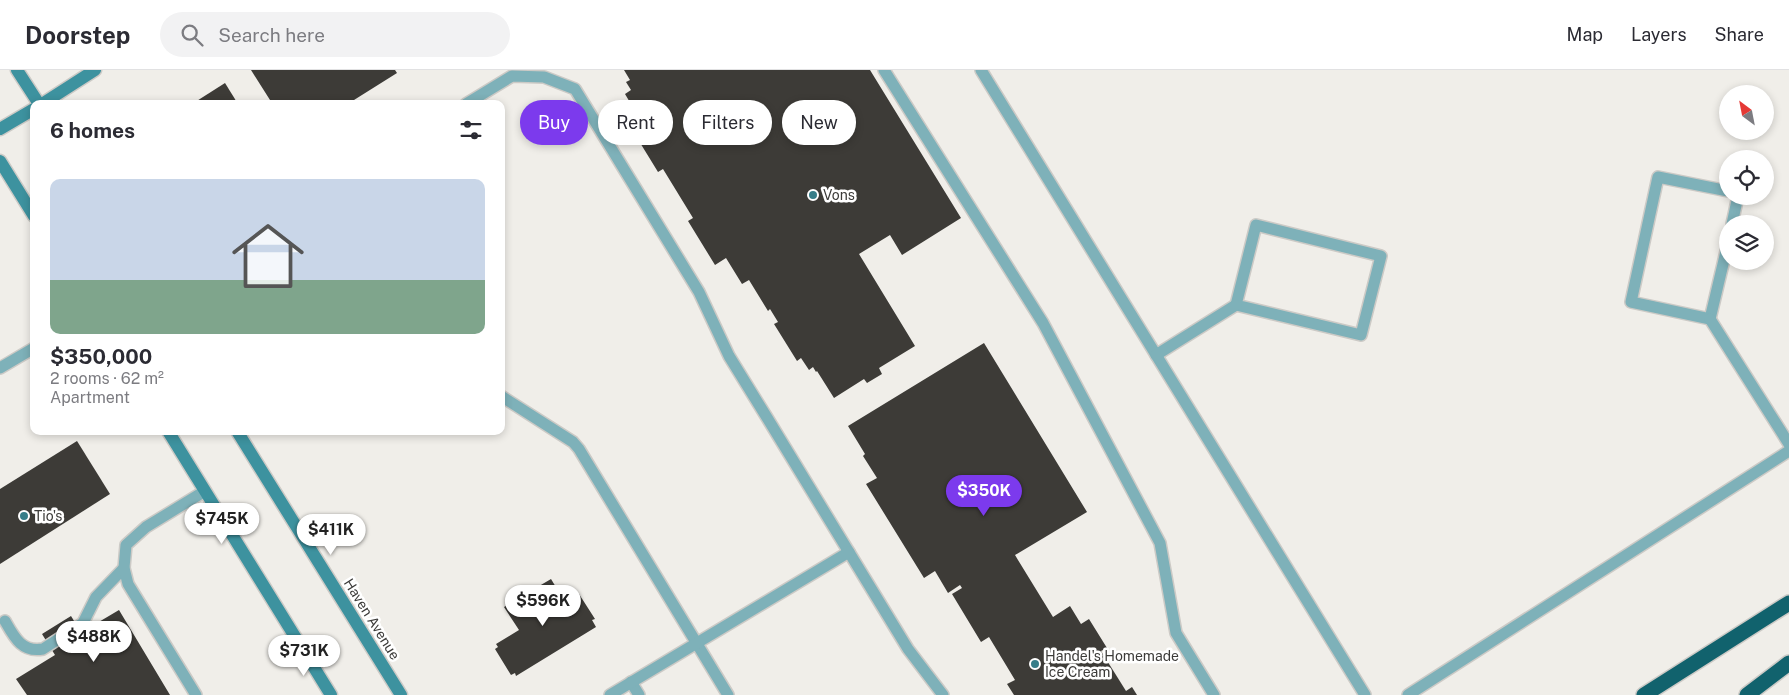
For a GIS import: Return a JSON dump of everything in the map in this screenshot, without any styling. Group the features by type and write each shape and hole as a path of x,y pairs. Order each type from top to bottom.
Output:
{"highway":[{"path":"1644,695 1789,603"},
{"path":"1747,695 1789,663"}],"main road":[{"path":"16,70 37,100"},
{"path":"46,100 95,70"},
{"path":"0,129 30,110"},
{"path":"0,161 30,210"},
{"path":"170,435 331,695"},
{"name":"Haven Avenue","path":"239,435 401,695"}],"lane":[{"path":"884,70 1042,323 1160,543 1176,633 1214,695"},
{"path":"980,70 1365,695"},
{"path":"473,100 512,76 544,77 575,89 699,292 729,356 908,649 943,695"},
{"path":"1710,319 1630,302 1658,176 1719,189"},
{"path":"1156,355 1236,305 1256,225 1381,256 1361,335 1236,305"},
{"path":"1722,270 1710,319 1789,444"},
{"path":"0,368 30,350"},
{"path":"0,357 11,362"},
{"path":"505,399 573,442 728,695"},
{"path":"1408,695 1789,451"},
{"path":"196,695 128,584 124,568 126,546 146,528 205,491"},
{"path":"610,695 849,552"},
{"path":"5,622 14,637 24,647 36,650 43,649 83,623 96,597 124,568"},
{"path":"631,682 639,695"}],"building":[{"path":"251,70 395,70 397,73 354,100 270,100"},
{"name":"Vons","path":"624,70 870,70 961,218 902,255 890,235 859,254 915,346 879,368 882,374 867,383 864,379 834,398 813,367 809,370 801,358 797,361 774,324 778,322 770,309 768,311 749,280 742,284 726,258 715,265 688,221 693,218 663,169 658,172 641,145 673,145 673,100 629,100 625,94 631,90 626,82 630,80"},
{"path":"225,83 236,100 198,100"},
{"path":"984,343 1087,512 1015,555 1053,617 1070,606 1081,624 1089,619 1107,648 1101,651 1126,691 1132,687 1137,695 1014,695 1007,684 1015,680 989,637 981,642 952,594 962,588 960,585 948,593 935,571 924,578 866,484 877,478 863,456 865,454 848,426"},
{"path":"77,441 110,494 0,564 0,489"},
{"path":"551,579 565,602 579,594 595,619 592,620 596,627 516,676 515,673 511,675 495,649 498,647 496,644 519,630 504,607"},
{"path":"119,610 170,695 27,695 16,679 55,655 42,634 71,616 84,637 95,630 92,626"}],"place":[{"name":"Vons","path":"813,195"},
{"name":"Tio's","path":"24,516"},
{"name":"Handel's Homemade Ice Cream","path":"1035,664"}]}
